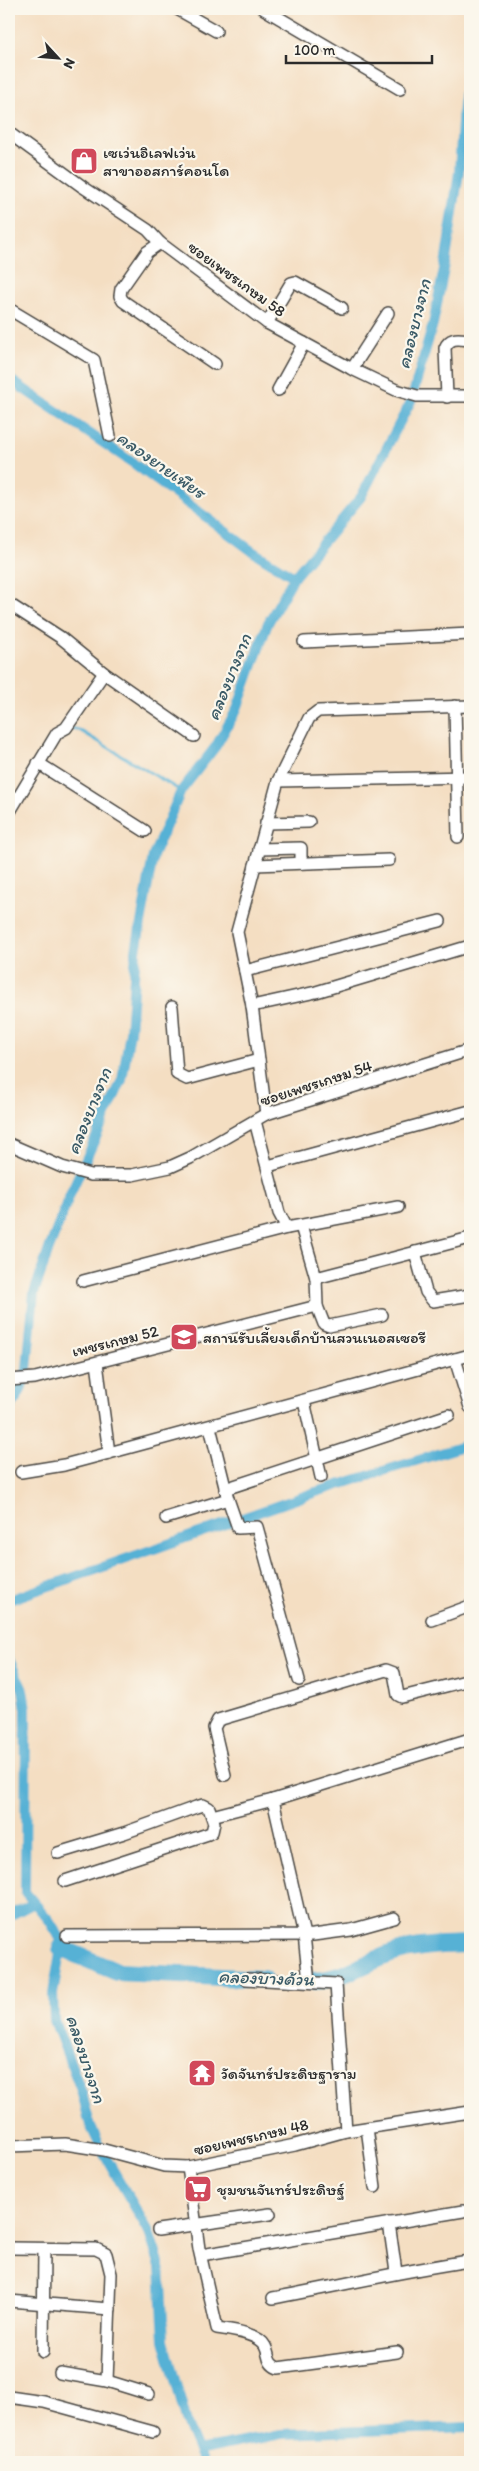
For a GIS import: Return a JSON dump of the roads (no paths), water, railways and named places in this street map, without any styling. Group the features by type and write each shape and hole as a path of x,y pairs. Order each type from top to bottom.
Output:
{"street":[{"path":"177,9 216,31"},
{"path":"264,9 400,89"},
{"name":"ซอยเพชรเกษม 58","path":"9,133 90,192 148,230 160,243 267,323 352,369 396,390 417,396 470,396"},
{"path":"160,243 147,252 121,289 120,296 123,301 166,332 215,364"},
{"path":"267,323 292,283 295,282 342,308"},
{"path":"9,309 94,360 110,436"},
{"path":"352,369 388,313"},
{"path":"448,396 444,348 447,342 453,339 470,340"},
{"path":"278,390 304,343"},
{"path":"9,604 60,638 104,674 194,736"},
{"path":"304,642 470,634"},
{"path":"9,813 57,733 67,727 104,674"},
{"path":"455,706 458,837"},
{"path":"266,1114 252,1006 237,932 278,781 309,718 314,712 470,706"},
{"path":"38,764 145,831"},
{"path":"278,781 470,777"},
{"path":"266,823 309,822"},
{"path":"259,849 307,848 301,863"},
{"path":"255,865 389,860"},
{"path":"245,971 440,921"},
{"path":"252,1006 316,992 470,946"},
{"path":"172,1008 177,1074 182,1078 187,1079 259,1060"},
{"name":"ซอยเพชรเกษม 54","path":"9,1144 62,1167 91,1175 132,1175 170,1167 190,1158 266,1114 470,1050"},
{"path":"268,1166 470,1111"},
{"path":"255,1121 279,1213 287,1228"},
{"path":"84,1281 287,1228 398,1207"},
{"path":"301,1226 316,1278 317,1306 324,1324 330,1326 382,1315"},
{"path":"316,1278 470,1238"},
{"path":"415,1252 426,1292 433,1301 470,1295"},
{"name":"เพชรเกษม 52","path":"9,1380 35,1378 317,1306"},
{"path":"21,1472 64,1465 210,1427 470,1355"},
{"path":"455,1359 470,1406"},
{"path":"97,1363 109,1453"},
{"path":"304,1401 321,1477"},
{"path":"166,1518 317,1457 449,1415"},
{"path":"210,1427 234,1520 239,1530 257,1527 299,1680"},
{"path":"432,1620 470,1606"},
{"path":"225,1776 214,1728 218,1720 386,1670 394,1673 398,1695 402,1697 470,1680"},
{"path":"212,1816 273,1800 470,1738"},
{"path":"273,1800 304,1935 308,1975"},
{"path":"58,1853 124,1833 196,1807 206,1806 212,1816 214,1827 208,1834 65,1881"},
{"path":"67,1936 304,1935 352,1930 394,1918"},
{"path":"246,1979 308,1975 332,1982 338,1989 346,2131"},
{"name":"ซอยเพชรเกษม 48","path":"9,2146 65,2144 104,2150 164,2166 188,2167 296,2145 346,2131 470,2112"},
{"path":"367,2128 375,2187"},
{"path":"188,2167 195,2225 218,2328 233,2329 259,2340 266,2346 272,2366 278,2368 290,2368 397,2352"},
{"path":"202,2255 463,2211"},
{"path":"158,2230 270,2214"},
{"path":"389,2223 396,2272"},
{"path":"9,2248 96,2249 106,2254 111,2274 107,2380"},
{"path":"43,2352 44,2249"},
{"path":"273,2298 329,2288 396,2272 470,2261"},
{"path":"9,2302 110,2309"},
{"path":"60,2373 107,2380 149,2394"},
{"path":"9,2397 44,2402 152,2432"}],"waterway":[{"name":"คลองบางจาก","path":"9,1411 21,1390 27,1369 34,1293 49,1249 71,1192 122,1080 130,1032 136,951 153,856 181,791 216,746 237,709 268,623 294,577 361,497 411,401 433,324 446,259 459,172 463,106 470,50"},
{"name":"คลองยายเพียร","path":"9,379 133,463 252,551 294,577"},
{"path":"70,728 79,730 181,791"},
{"path":"9,1600 316,1492 470,1444"},
{"name":"คลองบางจาก","path":"9,1659 23,1690 26,1709 25,1892 49,1920 62,1941 53,1994 54,2020 82,2093 90,2125 105,2156 148,2230 160,2266 164,2340 188,2427 203,2462"},
{"path":"9,1916 34,1903"},
{"name":"คลองบางด้วน","path":"309,1981 332,1978 406,1950 470,1944"},
{"name":"คลองบางด้วน","path":"61,1948 117,1972 263,1979"},
{"path":"198,2451 281,2434 470,2427"}],"place":[{"name":"เซเว่นอิเลฟเว่น สาขาออสการ์คอนโด","path":"84,161"},
{"name":"สถานรับเลี้ยงเด็กบ้านสวนเนอสเซอรี","path":"184,1337"},
{"name":"วัดจันทร์ประดิษฐาราม","path":"202,2073"},
{"name":"ชุมชนจันทร์ประดิษฐ์","path":"198,2189"}]}
